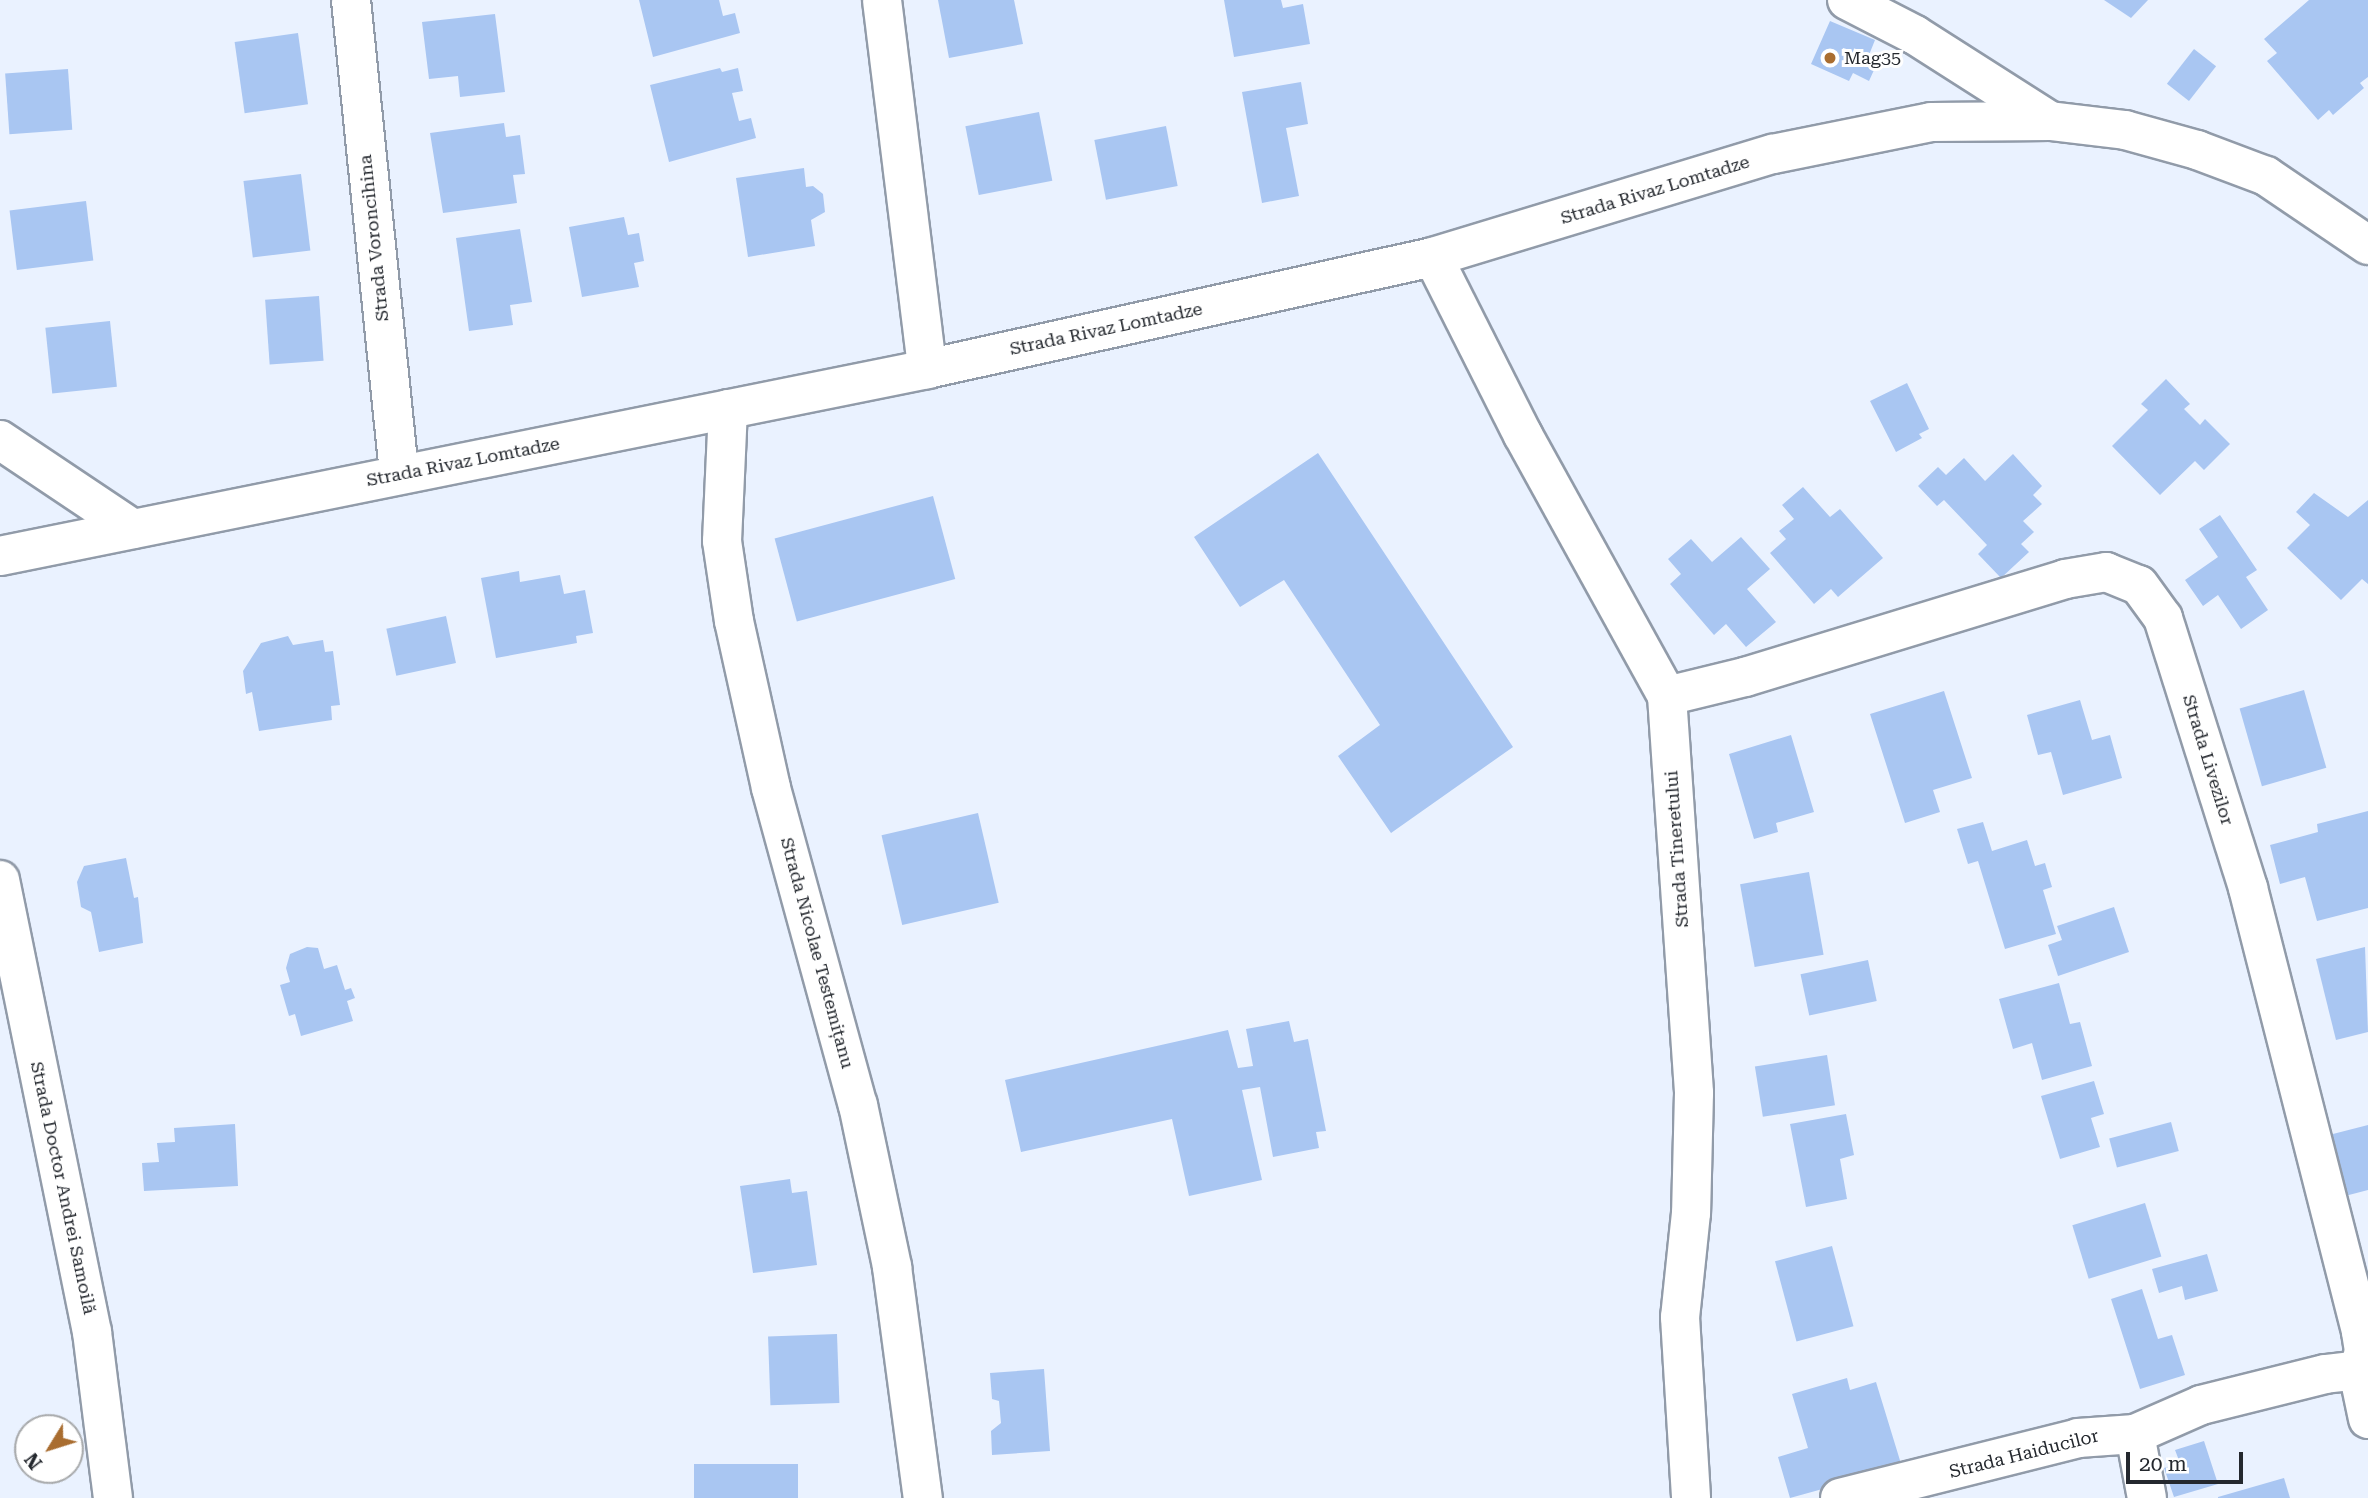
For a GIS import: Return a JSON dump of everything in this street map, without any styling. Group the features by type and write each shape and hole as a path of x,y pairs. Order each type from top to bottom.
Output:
{"street":[{"name":"Strada Voroncihina","path":"351,0 399,475"},
{"path":"882,0 927,369"},
{"path":"1847,0 1927,42 2050,121"},
{"name":"Strada Rivaz Lomtadze","path":"0,556 927,369 1433,257 1773,154 1931,122 2050,121 2125,130 2197,150 2266,176 2368,245"},
{"name":"Strada Tineretului","path":"1433,257 1523,436 1667,696 1694,1093 1691,1213 1680,1317 1691,1498"},
{"name":"Strada Nicolae Testemițanu","path":"728,409 722,541 734,621 771,788 858,1105 892,1267 923,1498"},
{"path":"0,440 133,529"},
{"name":"Strada Livezilor","path":"1667,696 1745,677 2065,579 2106,572 2139,585 2163,618 2248,888 2361,1332 2368,1419"},
{"name":"Strada Doctor Andrei Samoilă","path":"0,880 92,1332 113,1498"},
{"name":"Strada Haiducilor","path":"1840,1498 2078,1438 2135,1434 2201,1405 2325,1374 2363,1370"},
{"path":"2135,1434 2147,1498"}],"building":[{"path":"639,0 719,0 723,16 735,13 740,33 653,57"},
{"path":"938,0 1014,0 1023,44 949,58"},
{"path":"1224,0 1281,0 1283,8 1303,4 1310,44 1234,57"},
{"path":"2104,0 2148,0 2131,18"},
{"path":"2309,0 2368,0 2368,77 2360,83 2364,88 2333,115 2329,110 2318,120 2267,61 2277,53 2264,39"},
{"path":"495,14 505,92 460,97 458,76 429,79 422,22"},
{"path":"1830,21 1875,40 1869,55 1879,59 1869,81 1853,73 1849,81 1811,64"},
{"path":"298,33 308,104 245,113 235,42"},
{"path":"2194,49 2216,66 2189,101 2167,84"},
{"path":"720,68 722,72 738,68 743,91 732,93 739,121 751,118 756,138 669,162 650,85"},
{"path":"68,69 72,130 9,134 5,73"},
{"path":"1301,82 1308,124 1286,128 1299,196 1262,203 1242,92"},
{"path":"1039,112 1052,181 979,195 965,126"},
{"path":"504,123 506,137 520,135 525,174 513,175 517,203 443,213 430,133"},
{"path":"1166,126 1178,186 1106,200 1094,140"},
{"path":"804,168 806,187 813,186 823,194 825,212 811,220 815,246 748,257 736,178"},
{"path":"301,174 310,250 253,257 243,181"},
{"path":"86,201 93,261 17,270 10,210"},
{"path":"624,217 628,235 639,233 644,261 634,263 639,287 582,297 569,227"},
{"path":"520,229 532,302 510,305 513,325 469,331 456,238"},
{"path":"319,296 324,361 270,365 265,300"},
{"path":"110,321 117,387 52,393 45,328"},
{"path":"2166,379 2190,404 2184,409 2200,425 2205,419 2230,444 2204,470 2195,461 2160,495 2112,446 2148,410 2141,404"},
{"path":"1907,383 1929,429 1919,434 1922,438 1896,452 1870,401"},
{"path":"1318,453 1513,747 1391,833 1338,756 1380,725 1284,580 1240,607 1194,537"},
{"path":"2013,454 2042,486 2033,495 2042,504 2023,521 2034,532 2021,544 2029,552 2001,578 1978,554 1987,545 1944,500 1937,506 1918,486 1938,467 1946,475 1964,458 1985,481"},
{"path":"1803,487 1830,517 1840,509 1883,558 1838,597 1831,589 1814,604 1770,553 1786,539 1779,531 1794,519 1782,505"},
{"path":"2314,493 2348,517 2368,500 2368,584 2362,579 2341,600 2287,548 2310,525 2296,512"},
{"path":"933,496 955,579 797,622 775,538"},
{"path":"2220,515 2257,570 2246,577 2268,610 2241,629 2218,595 2203,606 2185,580 2218,557 2199,529"},
{"path":"1741,537 1770,569 1747,589 1776,622 1746,647 1726,624 1714,635 1670,584 1681,574 1668,559 1691,539 1712,562"},
{"path":"519,571 520,582 560,575 564,594 585,590 593,633 576,636 577,643 496,658 481,578"},
{"path":"446,616 456,663 396,676 386,629"},
{"path":"288,636 293,645 323,640 325,652 333,651 340,705 331,706 332,720 259,731 252,692 246,694 243,671 261,643"},
{"path":"2304,690 2326,768 2262,786 2240,708"},
{"path":"1944,691 1972,778 1933,790 1940,812 1905,823 1870,714"},
{"path":"2080,700 2092,740 2110,735 2122,778 2063,795 2051,752 2038,755 2027,715"},
{"path":"1791,735 1814,812 1776,823 1778,832 1754,839 1729,754"},
{"path":"2368,811 2368,908 2317,921 2305,877 2280,884 2270,845 2318,832 2317,824"},
{"path":"978,813 999,903 902,925 882,835"},
{"path":"1983,822 1992,851 2027,840 2035,866 2045,863 2052,887 2043,890 2056,934 2005,949 1978,861 1968,864 1957,829"},
{"path":"126,858 134,898 138,897 143,943 99,952 91,912 81,907 77,882 84,866"},
{"path":"1809,872 1824,955 1755,967 1740,884"},
{"path":"2114,907 2129,952 2058,976 2048,945 2062,940 2057,926"},
{"path":"307,947 318,948 324,969 337,965 345,990 351,988 355,998 347,1001 353,1021 301,1036 295,1014 289,1016 280,985 290,982 286,968 290,954"},
{"path":"2365,947 2368,1032 2336,1040 2316,959"},
{"path":"1868,960 1877,1001 1809,1015 1801,974"},
{"path":"2059,983 2070,1024 2080,1022 2092,1066 2042,1080 2032,1043 2013,1049 1999,999"},
{"path":"1289,1021 1294,1042 1308,1039 1326,1131 1316,1132 1319,1148 1273,1157 1260,1087 1242,1090 1262,1180 1189,1196 1172,1119 1021,1152 1005,1080 1228,1030 1238,1068 1253,1066 1246,1029"},
{"path":"1827,1055 1835,1105 1763,1117 1755,1066"},
{"path":"2094,1081 2104,1114 2091,1118 2100,1147 2060,1159 2041,1096"},
{"path":"1846,1114 1854,1155 1840,1159 1847,1199 1806,1207 1790,1124"},
{"path":"2171,1122 2179,1151 2117,1168 2109,1139"},
{"path":"235,1124 238,1186 144,1191 142,1163 159,1162 157,1143 175,1142 174,1128"},
{"path":"2368,1125 2368,1190 2345,1196 2329,1135"},
{"path":"790,1179 792,1193 807,1191 817,1265 753,1273 740,1186"},
{"path":"2145,1203 2161,1257 2089,1279 2072,1225"},
{"path":"1832,1246 1853,1326 1796,1341 1775,1261"},
{"path":"2207,1254 2218,1291 2185,1300 2182,1286 2159,1293 2152,1269"},
{"path":"2142,1289 2158,1339 2172,1335 2185,1375 2140,1389 2111,1299"},
{"path":"837,1334 839,1403 770,1405 768,1336"},
{"path":"1044,1369 1050,1451 992,1455 991,1431 1001,1423 999,1401 992,1399 990,1373"},
{"path":"1847,1378 1850,1390 1876,1382 1902,1467 1790,1498 1778,1457 1808,1448 1792,1394"},
{"path":"2204,1441 2218,1484 2174,1497 2164,1468 2180,1463 2175,1450"},
{"path":"694,1464 798,1464 798,1498 694,1498"},
{"path":"2284,1478 2290,1498 2218,1498 2218,1497"}],"place":[{"name":"Mag35","path":"1830,58"}]}
